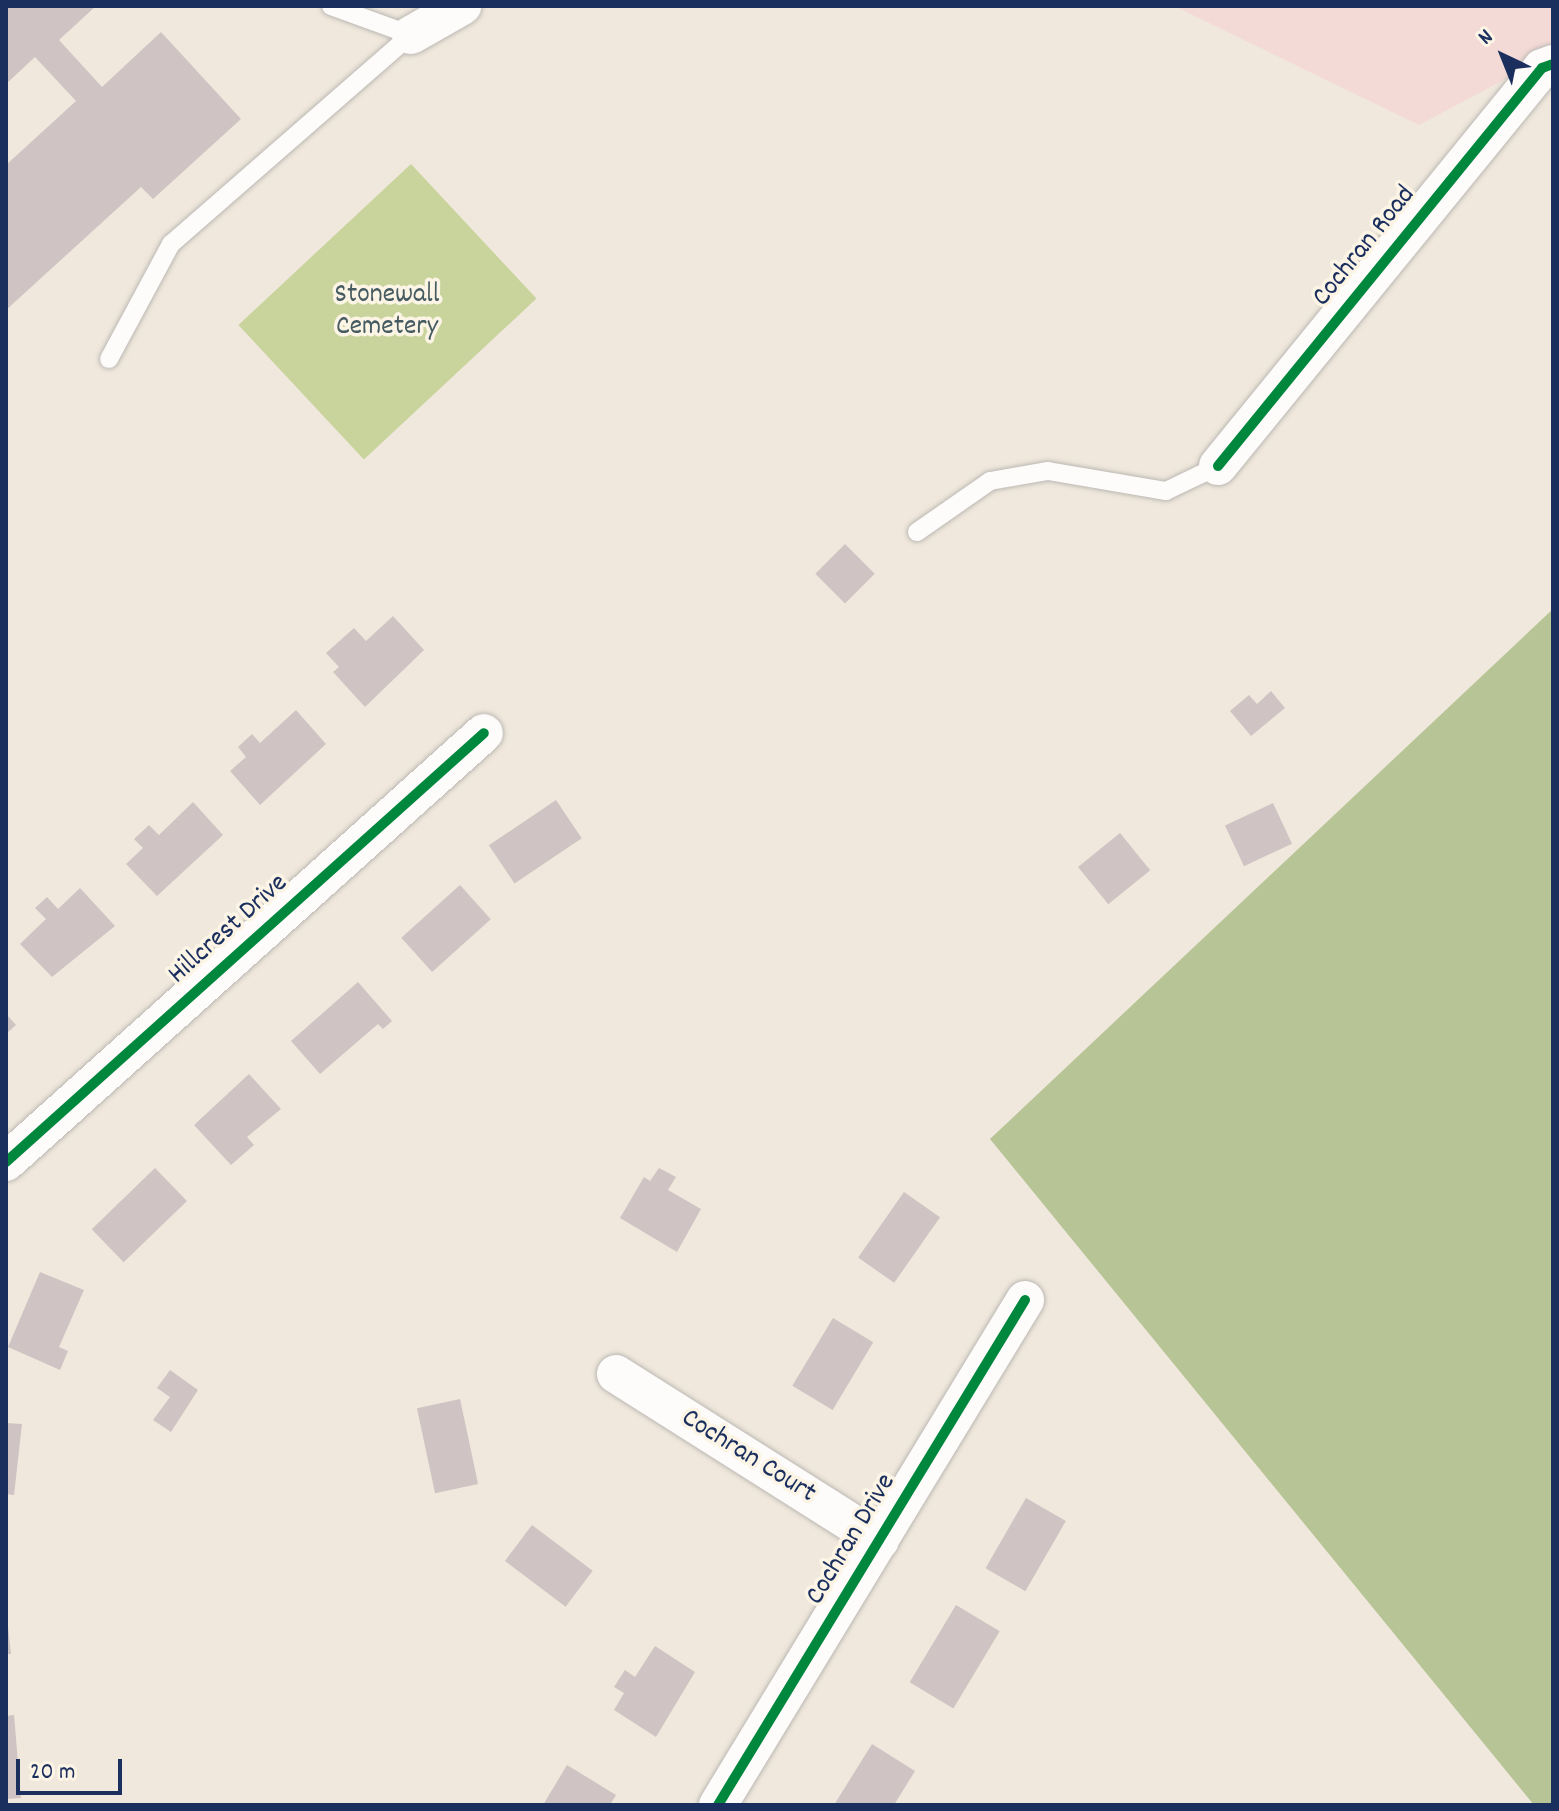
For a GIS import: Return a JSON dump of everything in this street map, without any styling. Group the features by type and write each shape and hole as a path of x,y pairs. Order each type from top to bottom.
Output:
{"street":[{"path":"411,35 462,6"},
{"name":"Cochran Road","path":"1218,466 1542,68 1553,64"},
{"name":"Hillcrest Drive","path":"6,1162 484,733"},
{"name":"Cochran Drive","path":"718,1805 1025,1300"},
{"name":"Cochran Court","path":"616,1374 880,1541"}],"lane":[{"path":"109,359 171,244 411,35 331,6"},
{"path":"917,532 990,481 1048,471 1166,491 1218,466"}],"shaded area":[{"path":"1174,6 1553,6 1553,54 1419,125"}],"green space":[{"name":"Stonewall Cemetery","path":"411,164 536,299 364,460 238,325"},
{"path":"1553,609 1553,1805 1534,1805 990,1139"}],"building":[{"path":"6,6 96,6 59,40 102,87 161,32 241,119 153,199 141,187 6,310 6,165 76,101 35,57 6,84"},
{"path":"845,544 875,574 845,603 815,574"},
{"path":"393,616 424,650 365,707 333,672 339,667 326,653 354,628 366,641"},
{"path":"1271,691 1285,708 1251,736 1230,711 1249,695 1257,704"},
{"path":"296,710 326,744 260,805 230,771 246,757 238,747 252,734 260,743"},
{"path":"556,800 582,838 515,883 489,845"},
{"path":"193,802 223,835 157,896 126,864 143,848 134,839 149,825 159,835"},
{"path":"1273,803 1292,844 1244,866 1225,825"},
{"path":"1120,833 1150,870 1108,904 1078,867"},
{"path":"460,885 491,919 432,972 401,938"},
{"path":"80,888 115,926 52,977 20,944 46,919 35,908 47,897 58,909"},
{"path":"358,982 392,1021 383,1029 378,1024 320,1074 291,1041"},
{"path":"6,1014 16,1025 6,1034"},
{"path":"249,1074 281,1109 247,1137 254,1145 231,1165 194,1125"},
{"path":"155,1168 187,1201 124,1262 92,1229"},
{"path":"659,1168 676,1177 668,1190 701,1209 677,1252 620,1218 644,1177 650,1181"},
{"path":"904,1192 940,1217 894,1283 858,1258"},
{"path":"40,1272 84,1290 59,1347 68,1351 60,1370 8,1347"},
{"path":"833,1318 873,1342 833,1410 792,1386"},
{"path":"170,1370 198,1390 171,1432 153,1420 170,1397 157,1388"},
{"path":"460,1399 478,1484 435,1493 417,1408"},
{"path":"6,1423 22,1424 14,1495 6,1494"},
{"path":"1026,1498 1066,1521 1025,1591 986,1568"},
{"path":"532,1525 593,1571 566,1607 505,1561"},
{"path":"956,1605 1000,1631 953,1708 910,1682"},
{"path":"6,1609 11,1654 6,1654"},
{"path":"655,1646 695,1672 656,1737 614,1710 624,1693 614,1687 625,1670 635,1677"},
{"path":"14,1715 21,1798 6,1799 6,1716"},
{"path":"872,1744 915,1771 894,1805 834,1805"},
{"path":"567,1765 616,1795 610,1805 543,1805"}],"cycle path":[{"path":"1218,466 1542,68 1553,64"},
{"path":"6,1162 484,733"},
{"path":"718,1805 1025,1300"}]}
